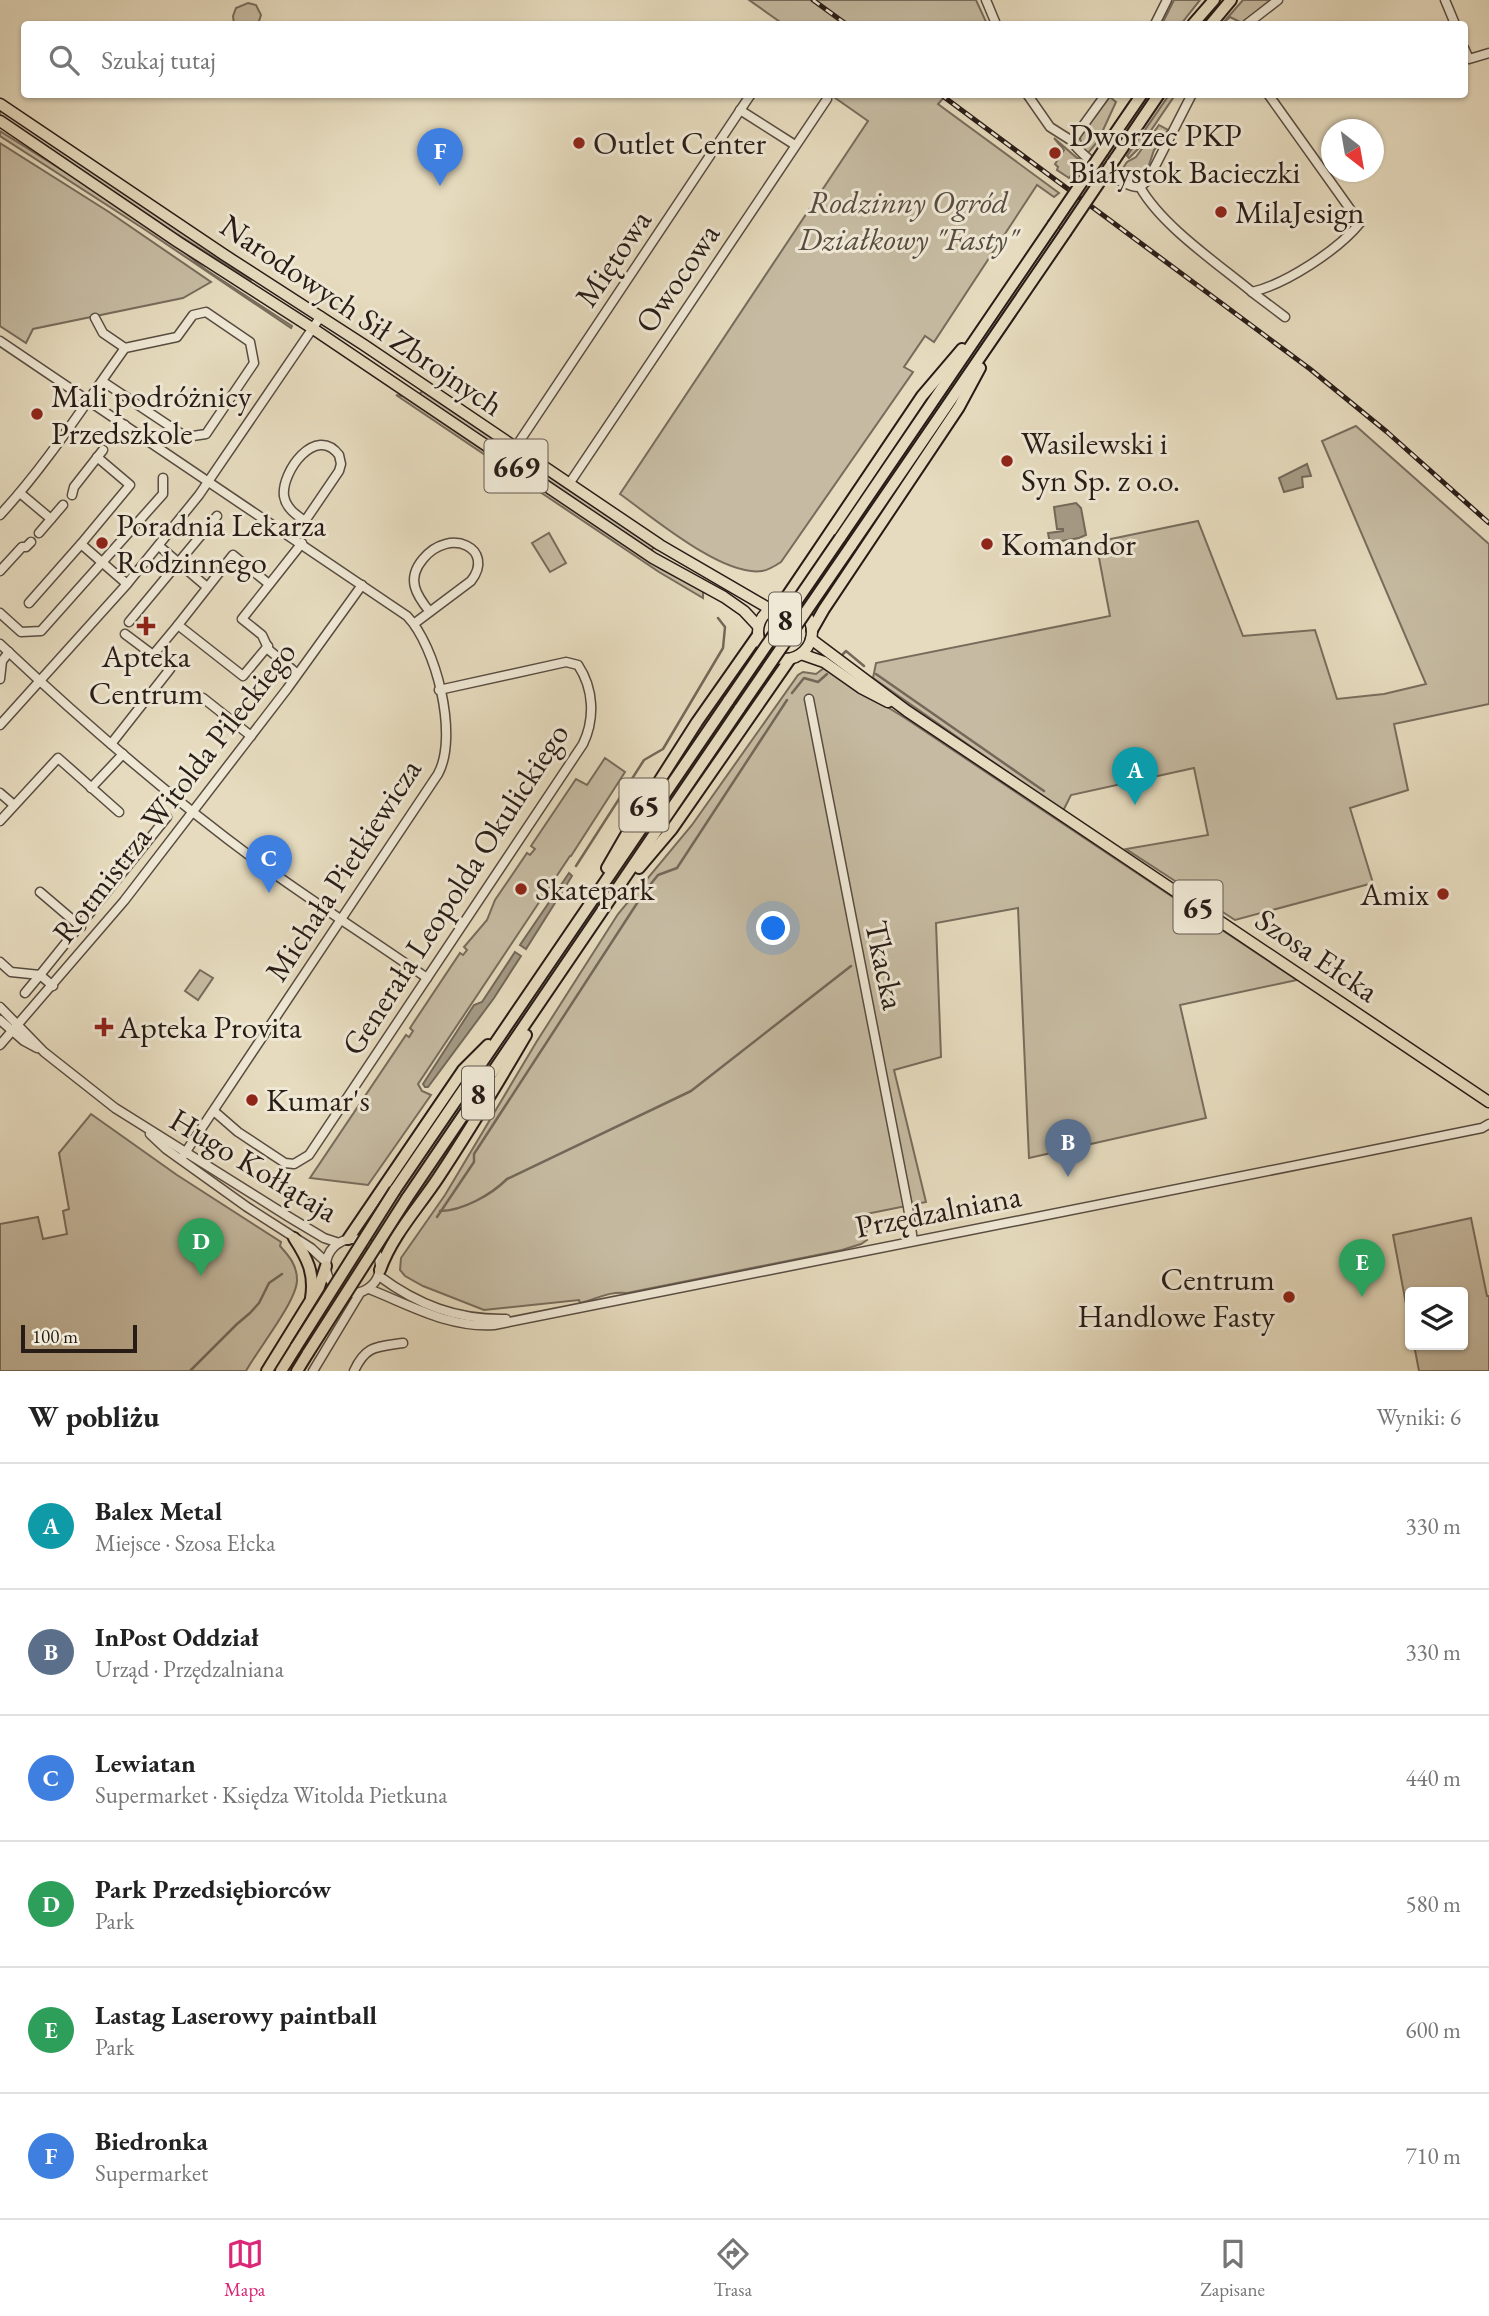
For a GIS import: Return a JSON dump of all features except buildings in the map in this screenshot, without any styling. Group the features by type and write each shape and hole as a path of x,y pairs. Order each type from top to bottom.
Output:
{"highway":[{"path":"1196,21 1212,0"},
{"path":"1214,21 1231,0"},
{"name":"8","path":"281,1371 396,1191 507,1026 1139,98"},
{"name":"8","path":"297,1371 407,1198 1156,98"},
{"path":"775,607 922,396 954,356 975,338"},
{"path":"812,635 824,609 959,407 989,346"},
{"name":"65","path":"591,903 637,816 758,630"},
{"name":"65","path":"613,896 671,829 795,656"},
{"path":"380,1273 391,1245 438,1179 494,1091 536,1019 550,989"},
{"path":"344,1241 463,1070 507,1026"},
{"path":"294,1238 305,1254 312,1273 310,1301"},
{"path":"267,1371 322,1282 326,1264"}],"main road":[{"name":"Narodowych Sił Zbrojnych","path":"0,104 372,350 660,545 775,607"},
{"name":"Narodowych Sił Zbrojnych","path":"0,121 653,558 724,597 744,611 758,630"},
{"path":"257,292 265,280"},
{"path":"362,363 372,350"},
{"path":"653,558 660,545"},
{"name":"65","path":"775,607 798,608 810,621 812,635 808,647 795,656 772,656 765,651 758,630 764,613 775,607"},
{"name":"Szosa Ełcka","path":"812,635 907,711 1489,1102"},
{"name":"Szosa Ełcka","path":"795,656 824,662 851,682 907,711"},
{"path":"851,682 866,680"}],"street":[{"path":"986,0 995,21"},
{"path":"1156,21 1167,0"},
{"path":"1251,21 1278,0"},
{"path":"1445,0 1454,21"},
{"path":"1468,56 1469,59 1489,53"},
{"name":"Miętowa","path":"515,448 748,98"},
{"path":"1030,98 1050,127 1072,141 1079,152 1132,187 1140,187 1148,180 1190,98"},
{"path":"1072,141 1103,98"},
{"path":"1252,292 1277,283 1315,261 1360,223 1271,98"},
{"name":"Owocowa","path":"569,484 827,99"},
{"path":"740,110 795,145"},
{"path":"1140,187 1182,235 1285,317"},
{"path":"0,515 52,455 90,401 102,381 125,348 177,337 193,315 206,312 250,342 254,363 206,434 186,437 102,381"},
{"path":"0,725 159,546 209,480 321,316"},
{"path":"95,318 103,333 125,348"},
{"name":"Michała Pietkiewicza","path":"0,341 398,609 415,624 430,652 439,690 447,732 441,769 184,1156"},
{"path":"111,440 125,425"},
{"path":"294,671 268,646 262,635 242,619 298,540 305,521 340,467 339,455 328,445 319,444 305,452 286,482 287,504 305,521"},
{"path":"29,603 130,485 100,454 74,487 72,495"},
{"path":"0,613 21,632 41,631 163,494 163,478"},
{"path":"20,493 51,519"},
{"path":"39,533 63,505"},
{"path":"129,622 217,516"},
{"path":"0,571 22,547 31,542"},
{"path":"415,624 430,612 475,576 479,565 468,546 453,542 443,543 428,553 414,572 414,588 430,612"},
{"path":"81,544 127,584"},
{"path":"159,546 207,587"},
{"path":"153,655 233,555 269,584"},
{"name":"Rotmistrza Witolda Pileckiego","path":"0,1045 124,901 251,736 362,585"},
{"path":"178,625 243,676 268,646"},
{"path":"111,744 170,669 125,634"},
{"path":"0,643 111,744 193,811 268,869 427,978"},
{"path":"0,679 2,661 9,652"},
{"name":"Generała Leopolda Okulickiego","path":"215,1112 238,1132 285,1163 294,1164 309,1155 583,744 590,729 593,714 585,675 578,665 566,662 439,690"},
{"path":"203,698 251,736"},
{"name":"Tkacka","path":"809,699 913,1241"},
{"path":"91,788 123,754"},
{"path":"0,821 58,758 119,812"},
{"path":"0,793 14,805"},
{"path":"25,993 81,927 167,817"},
{"path":"109,891 124,901"},
{"path":"40,892 81,927"},
{"path":"0,962 11,972 40,975 53,986"},
{"name":"Hugo Kołłątaja","path":"0,1007 16,1028 85,1086 294,1238 312,1248 326,1264"},
{"name":"Hugo Kołłątaja","path":"0,1020 16,1028"},
{"name":"Przędzalniana","path":"365,1291 449,1321 484,1326 1471,1130 1489,1124"},
{"name":"Hugo Kołłątaja","path":"184,1156 317,1234 344,1241"},
{"path":"313,1371 365,1291 380,1273 378,1255 369,1244 356,1239 344,1241 329,1253 326,1264 329,1280 339,1290 353,1294 365,1291"},
{"name":"Przędzalniana","path":"380,1273 415,1300 448,1313 484,1319 520,1319"},
{"path":"354,1371 362,1356 370,1349 403,1343"}],"green space":[{"path":"749,0 976,0 986,21 779,21"},
{"path":"1174,0 1200,0 1183,21 1164,21"},
{"path":"1243,0 1271,0 1245,21 1230,17 1225,21"},
{"path":"248,3 256,5 261,15 259,21 234,21 236,8"},
{"name":"Rodzinny Ogród Działkowy \"Fasty\"","path":"835,98 943,98 938,104 1059,193 1054,197 1037,185 934,342 925,336 904,367 913,372 781,562 762,571 728,565 688,543 620,494 868,121"},
{"path":"1109,98 1116,102 1098,141 1088,153 1082,149 1080,137"},
{"path":"1167,98 1173,98 1139,148 1129,158 1127,156"},
{"path":"0,109 253,277 251,280 175,233 0,115"},
{"path":"1159,125 1168,130 1154,150 1145,177 1135,183 1129,182 1119,174 1127,162 1136,157"},
{"path":"0,131 168,239 205,269 292,326 291,328 0,136"},
{"path":"1054,138 1077,158 1083,159 1069,178 1057,170 1055,164 1064,150"},
{"path":"0,143 109,212 211,282 183,298 33,329 26,343 0,326"},
{"path":"422,391 654,547 651,551 419,395"},
{"path":"396,395 404,396 661,569 703,591 703,598 659,572"},
{"path":"1356,426 1489,544 1489,704 1394,724 1408,790 1350,808 1373,883 1235,920 1126,849 1208,835 1194,768 1071,795 1063,811 873,678 876,663 1110,616 1096,542 1198,521 1243,636 1315,630 1337,699 1384,694 1426,684 1322,441"},
{"path":"549,533 566,563 550,572 532,543"},
{"path":"824,668 905,718 1297,980 1180,1005 1206,1118 1029,1158 1018,908 936,923 941,1057 894,1070 926,1202 866,1214 867,1240 842,1250 627,1293 608,1294 580,1303 579,1300 484,1310 405,1276 400,1270 401,1258 445,1195 537,1041 618,914 692,825 798,675 803,672 816,674"},
{"path":"605,758 625,772 418,1084 422,1091 431,1095 368,1185 310,1178 406,1035 409,1037 413,1031 410,1028 460,953 463,955 467,950 464,947 487,920 495,900 527,853 530,855 535,849 531,846 576,779 587,785"},
{"path":"200,970 213,978 198,1000 185,991"},
{"path":"91,1114 177,1175 281,1242 280,1246 296,1270 295,1289 284,1312 246,1371 0,1371 0,1224 38,1217 43,1239 67,1234 63,1211 69,1209 59,1153"},
{"path":"1471,1218 1489,1296 1489,1371 1419,1371 1415,1350 1468,1350 1468,1287 1405,1287 1405,1299 1393,1235"}],"shaded area":[{"path":"1307,464 1311,476 1302,477 1303,487 1284,492 1279,478"},
{"path":"1076,503 1081,508 1086,535 1050,543 1048,533 1063,531 1057,529 1054,507"},
{"path":"569,873 572,876 526,949 520,945"},
{"path":"515,952 521,956 494,998 428,1087 425,1087 423,1084 474,1005 482,1002"}],"waterway":[{"path":"576,866 644,760 663,749 723,648 725,627 718,618"},
{"path":"843,654 846,651 864,666"},
{"path":"792,693 804,678 818,682 827,674"},
{"path":"876,674 1044,791"},
{"path":"437,1217 474,1162 474,1154 645,891 658,875 677,868 787,700"},
{"path":"440,1211 476,1201 507,1179 691,1091 851,966"},
{"path":"190,1371 250,1313 259,1303 269,1283 282,1274"}],"railway":[{"path":"813,0 842,21"},
{"path":"945,98 1310,369 1387,432 1489,523"}],"place":[{"name":"Outlet Center","path":"579,143"},
{"name":"Dworzec PKP Białystok Bacieczki","path":"1055,153"},
{"name":"Biedronka","path":"440,186"},
{"name":"MilaJesign","path":"1221,212"},
{"name":"Mali podróżnicy Przedszkole","path":"37,414"},
{"name":"Wasilewski i Syn Sp. z o.o.","path":"1007,461"},
{"name":"Poradnia Lekarza Rodzinnego","path":"102,543"},
{"name":"Komandor","path":"987,544"},
{"name":"Apteka Centrum","path":"146,626"},
{"name":"Balex Metal","path":"1135,805"},
{"name":"Skatepark","path":"521,889"},
{"name":"Lewiatan","path":"269,893"},
{"name":"Amix","path":"1443,894"},
{"name":"Apteka Provita","path":"104,1027"},
{"name":"Kumar's","path":"252,1100"},
{"name":"InPost Oddział","path":"1068,1177"},
{"name":"Park Przedsiębiorców","path":"201,1276"},
{"name":"Centrum Handlowe Fasty","path":"1289,1297"},
{"name":"Lastag Laserowy paintball","path":"1362,1297"}]}
